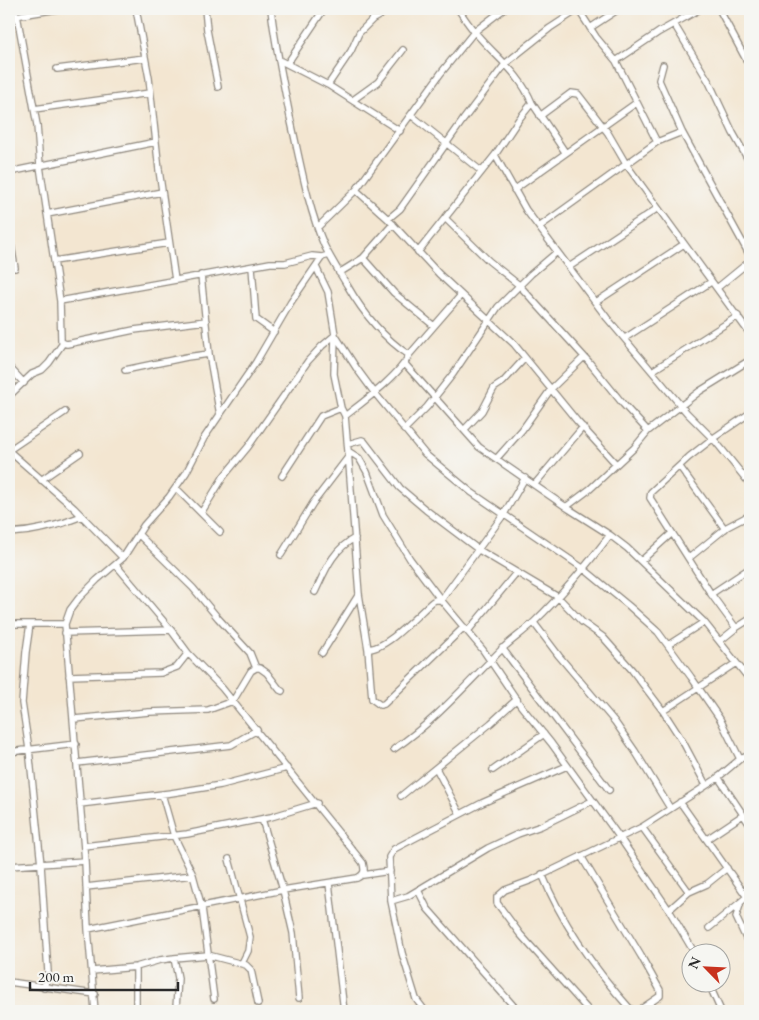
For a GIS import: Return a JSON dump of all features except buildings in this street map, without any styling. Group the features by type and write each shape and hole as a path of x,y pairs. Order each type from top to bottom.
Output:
{"street":[{"path":"9,17 58,9"},
{"path":"136,9 145,58 175,280"},
{"path":"205,9 218,87"},
{"path":"271,9 279,60 303,178 329,255 355,300 377,328 389,341 410,355"},
{"path":"287,64 324,9"},
{"path":"328,85 351,51 359,33 373,19 391,9"},
{"path":"458,9 474,32 506,63 522,83 540,116 566,152"},
{"path":"318,227 356,190 412,115 441,72 474,32 504,9"},
{"path":"339,273 363,258 506,63 550,28 578,9 590,28 616,61 656,142"},
{"path":"590,28 619,9"},
{"path":"616,61 700,9"},
{"path":"718,9 750,67"},
{"path":"17,15 34,109 40,166 60,301 61,340 63,343"},
{"path":"674,24 709,82 733,133 750,163"},
{"path":"353,100 378,82 404,50"},
{"path":"57,69 145,58"},
{"path":"279,60 328,85 400,131"},
{"path":"664,65 659,80 682,132 750,256"},
{"path":"34,109 150,93"},
{"path":"540,116 571,93 578,94 602,126 626,164 750,334"},
{"path":"418,252 495,155 532,103"},
{"path":"514,190 636,103"},
{"path":"412,115 481,171"},
{"path":"539,227 656,142 682,132"},
{"path":"9,172 156,142"},
{"path":"495,155 526,210 557,252 652,371 750,484"},
{"path":"356,190 391,221 461,296 514,344 583,428 616,464"},
{"path":"47,214 162,192"},
{"path":"569,267 658,208"},
{"path":"446,219 489,261 519,285 648,431"},
{"path":"9,233 15,268"},
{"path":"54,261 169,243"},
{"path":"596,302 684,244"},
{"path":"404,430 435,397 468,354 498,307 519,285 557,252"},
{"path":"60,301 252,267 270,262 293,262 312,256 322,257 329,255"},
{"path":"96,1011 88,929 84,846 74,719 64,624 70,610 79,598 123,558 138,534 186,474 204,438 256,362 291,302 322,257"},
{"path":"363,258 394,293 434,326"},
{"path":"717,288 750,262"},
{"path":"252,267 256,319 274,332"},
{"path":"316,267 328,292 335,335 334,374 344,416 348,450 359,594 368,649 372,699 380,706 384,704 466,629 516,573"},
{"path":"201,275 209,354 220,415"},
{"path":"625,338 711,282"},
{"path":"344,416 405,364 410,355 461,296"},
{"path":"652,371 738,316"},
{"path":"63,343 67,344 134,330 206,322"},
{"path":"335,335 374,392 424,454 471,492 584,569 658,632 720,719 740,759"},
{"path":"201,513 224,476 248,447 308,361 335,335"},
{"path":"9,396 32,374 49,364 63,343"},
{"path":"125,370 209,354"},
{"path":"497,458 522,430 551,389 584,357"},
{"path":"464,430 482,411 494,388 503,382 525,358"},
{"path":"566,507 590,489 634,448 648,431 700,391 750,360"},
{"path":"405,364 479,447 610,535 640,561 704,622 749,677"},
{"path":"9,367 24,383"},
{"path":"282,476 321,416 341,408"},
{"path":"65,412 9,451 82,516 123,558"},
{"path":"736,628 711,594 650,498 650,495 651,492 712,438 750,413"},
{"path":"534,485 583,428"},
{"path":"281,555 348,450 362,440 364,441 400,488 426,510 479,550 558,597 582,622 603,637 663,711 706,785"},
{"path":"348,450 359,458 367,472 383,515 410,559 490,660 620,838 669,910 688,942"},
{"path":"41,480 80,453"},
{"path":"680,467 724,529"},
{"path":"441,600 504,514 525,478"},
{"path":"176,488 220,532"},
{"path":"689,558 724,529 750,515"},
{"path":"9,533 23,533 58,526 82,516"},
{"path":"640,561 672,533"},
{"path":"138,534 193,588 250,652 256,668"},
{"path":"394,750 432,718 502,648 534,623 584,569 610,535"},
{"path":"315,592 333,556 343,545 355,538"},
{"path":"116,565 188,653 233,701 317,803 363,862 365,870 363,875"},
{"path":"711,594 750,568"},
{"path":"322,653 359,594"},
{"path":"368,649 372,649 388,640 432,602 441,600"},
{"path":"720,642 750,619"},
{"path":"668,645 704,622"},
{"path":"534,623 559,656 615,722 670,808"},
{"path":"9,624 64,624"},
{"path":"30,624 22,703 29,749 41,864 48,972 44,988"},
{"path":"65,634 171,630"},
{"path":"502,648 609,790"},
{"path":"68,676 161,673 177,667 188,653"},
{"path":"663,711 736,663"},
{"path":"74,719 149,712 208,710 233,701 251,671 256,668 260,668 267,673 282,691"},
{"path":"401,796 517,699"},
{"path":"77,764 231,745 257,730"},
{"path":"493,770 544,734"},
{"path":"9,752 76,744"},
{"path":"589,1011 520,934 497,903 497,897 500,893 642,827 718,777 740,759 750,755"},
{"path":"425,1011 416,999 405,962 391,901 389,856 394,849 495,796 566,766"},
{"path":"80,804 220,785 287,768"},
{"path":"436,768 460,814"},
{"path":"718,777 750,825"},
{"path":"162,794 174,836 193,875 202,908 214,999"},
{"path":"391,901 408,896 488,848 541,826 592,801"},
{"path":"680,802 749,896 709,928"},
{"path":"84,846 174,836 262,819 317,803"},
{"path":"707,839 742,815"},
{"path":"262,819 283,890 293,934 300,998"},
{"path":"642,827 689,892"},
{"path":"581,856 642,956 660,990 660,996 638,1011"},
{"path":"229,859 250,938 248,951 242,964"},
{"path":"9,866 85,861"},
{"path":"669,910 689,892 707,884 727,868"},
{"path":"88,929 202,908 283,890 390,871"},
{"path":"542,874 559,912 579,945 632,1011"},
{"path":"86,887 193,875"},
{"path":"329,883 344,1011"},
{"path":"418,890 427,908 518,1011"},
{"path":"736,917 740,904"},
{"path":"730,912 736,917 750,946"},
{"path":"92,971 136,967 160,960 208,955 246,965 252,970 258,1003"},
{"path":"174,958 178,978 176,1008"},
{"path":"136,967 136,1011"},
{"path":"9,982 95,994"},
{"path":"712,992 721,1011"}],"waterway":[{"path":"9,1009 21,1011"}]}
